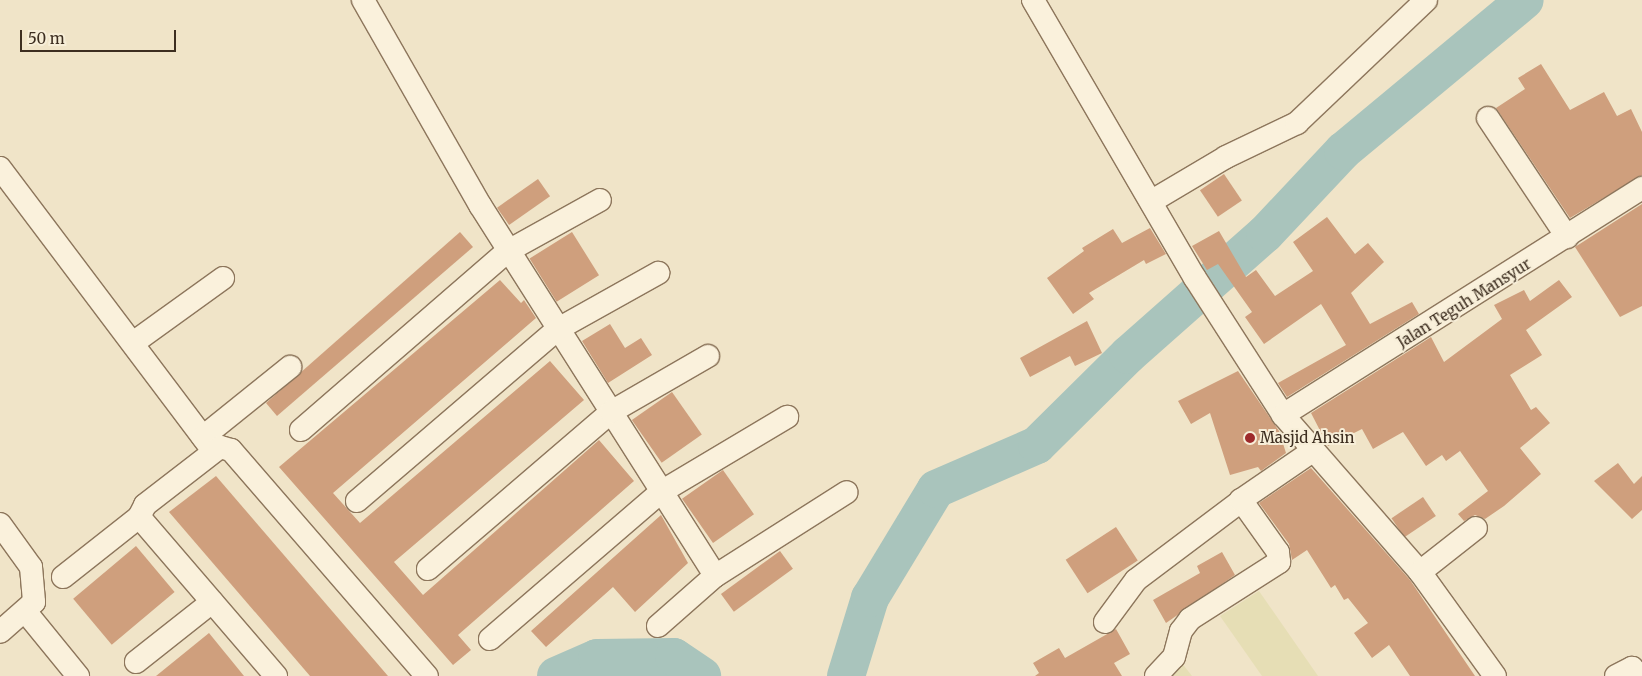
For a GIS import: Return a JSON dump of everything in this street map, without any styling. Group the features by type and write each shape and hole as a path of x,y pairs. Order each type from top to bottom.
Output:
{"street":[{"path":"362,0 508,251 714,576"},
{"path":"1033,0 1152,201 1195,278 1283,416 1311,452 1420,572 1496,676"},
{"path":"1152,201 1220,160 1298,123 1426,0"},
{"path":"1488,118 1567,237"},
{"path":"0,168 208,443 231,450 427,676"},
{"name":"Jalan Teguh Mansyur","path":"1283,416 1642,188"},
{"path":"301,430 508,251 600,200"},
{"path":"357,501 558,329 658,273"},
{"path":"133,343 223,278"},
{"path":"428,569 611,412 708,356"},
{"path":"63,577 140,517 145,504 290,367"},
{"path":"490,639 661,492 787,417"},
{"path":"1105,622 1136,580 1241,501 1311,452"},
{"path":"658,626 714,576 848,492"},
{"path":"1156,676 1174,657 1186,622 1279,561 1278,552 1241,501"},
{"path":"140,517 276,676"},
{"path":"0,524 31,567 34,602 25,612 0,632"},
{"path":"1420,572 1476,528"},
{"path":"136,662 212,602"},
{"path":"25,612 78,676"},
{"path":"1616,676 1632,668 1640,676"}],"shaded area":[{"path":"1259,591 1318,676 1262,676 1220,616"},
{"path":"1181,662 1192,676 1164,676"}],"building":[{"path":"1541,64 1570,110 1604,92 1617,116 1631,109 1642,132 1642,175 1570,218 1496,108 1525,89 1518,78"},
{"path":"1224,174 1242,201 1218,217 1200,190"},
{"path":"538,179 550,196 509,225 497,208"},
{"path":"1642,204 1642,306 1620,317 1575,247"},
{"path":"1327,217 1355,254 1368,243 1384,262 1351,293 1370,324 1412,302 1419,314 1287,397 1278,383 1346,345 1321,304 1264,344 1245,317 1252,312 1218,264 1207,270 1192,246 1219,231 1246,277 1256,270 1275,296 1313,271 1293,242"},
{"path":"1150,228 1166,254 1146,264 1144,260 1089,293 1094,299 1073,314 1047,278 1084,251 1082,248 1113,229 1122,243"},
{"path":"460,232 473,247 277,416 266,403"},
{"path":"572,232 599,275 557,302 530,258"},
{"path":"500,280 521,303 524,300 536,318 333,493 360,523 550,361 584,400 394,562 423,595 599,440 634,481 458,635 471,650 453,665 279,467"},
{"path":"1559,280 1572,297 1526,330 1542,355 1510,375 1531,410 1536,407 1550,423 1520,448 1541,474 1504,506 1485,519 1475,515 1464,521 1458,514 1488,491 1460,451 1446,461 1442,455 1426,466 1403,432 1373,449 1362,429 1328,446 1311,413 1431,337 1444,362 1502,319 1494,305 1524,290 1530,301"},
{"path":"1087,321 1102,353 1075,366 1070,356 1030,377 1020,358"},
{"path":"610,324 625,348 641,338 652,355 608,383 582,341"},
{"path":"1238,371 1279,431 1286,453 1261,471 1258,467 1230,475 1210,413 1191,424 1178,401"},
{"path":"672,392 702,435 662,463 632,420"},
{"path":"1618,463 1634,484 1642,476 1642,510 1632,519 1594,481"},
{"path":"1311,468 1410,580 1475,676 1410,676 1389,645 1372,658 1354,633 1368,623 1348,598 1344,600 1335,585 1331,588 1307,550 1292,560 1289,544 1259,503"},
{"path":"723,470 754,514 713,543 682,499"},
{"path":"216,476 388,676 310,676 169,512"},
{"path":"1423,497 1436,516 1404,537 1391,518"},
{"path":"661,515 688,563 635,612 613,587 546,647 531,631"},
{"path":"1116,527 1138,561 1087,593 1066,560"},
{"path":"136,546 175,592 112,645 73,599"},
{"path":"780,551 793,569 734,612 721,594"},
{"path":"1222,552 1235,575 1166,623 1153,600 1200,573 1197,566"},
{"path":"1116,629 1130,654 1114,663 1122,676 1035,676 1039,673 1033,663 1059,648 1065,658"},
{"path":"209,633 244,676 156,676"}],"waterway":[{"path":"846,676 870,598 936,489 1037,445 1128,355 1265,234 1343,151 1525,0"},
{"path":"556,676 597,658 674,657 702,676"}],"place":[{"name":"Masjid Ahsin","path":"1250,438"}]}
